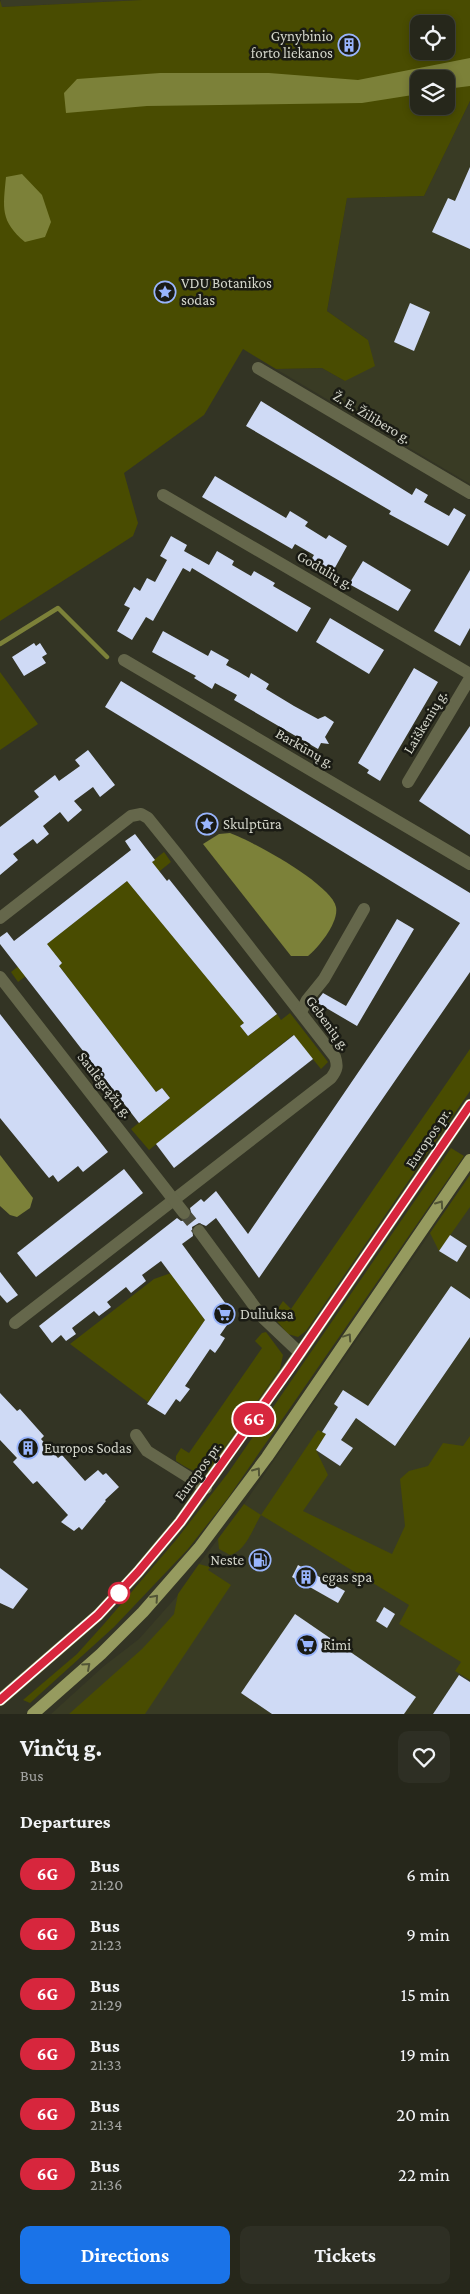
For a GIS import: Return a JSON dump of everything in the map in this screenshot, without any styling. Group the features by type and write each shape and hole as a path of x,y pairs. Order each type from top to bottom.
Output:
{"main road":[{"name":"Europos pr.","path":"0,1700 98,1615 138,1572 206,1488 470,1105"},
{"path":"32,1714 101,1654 143,1612 199,1548 267,1457 470,1160"}],"street":[{"name":"Ž. E. Žilibero g.","path":"258,368 470,493"},
{"name":"Godulių g.","path":"163,495 470,674"},
{"name":"Barkūnų g.","path":"124,660 470,864"},
{"name":"Laiškenių g.","path":"408,782 470,678"},
{"name":"Gebenių g.","path":"0,918 131,816 141,814 154,825 335,1057 338,1065 336,1071 15,1323"},
{"path":"300,1012 324,979 364,909"},
{"name":"Saulėgrąžų g.","path":"0,977 184,1213"},
{"path":"199,1232 263,1318 300,1353"},
{"path":"136,1435 147,1451 206,1488"}],"shaded area":[{"name":"VDU Botanikos sodas","path":"0,0 2,7 142,0 470,0 470,101 424,196 347,198 327,311 368,340 375,366 345,381 322,368 276,369 243,349 204,415 124,473 138,523 133,536 0,621"},
{"path":"1,0 142,0 1,7"},
{"path":"470,58 470,86 455,88 455,70 410,70 410,95 362,103 147,106 66,113 64,93 77,79 160,73 269,73 358,80"},
{"path":"470,101 470,484 276,369 322,368 345,381 368,340 327,311 347,198 424,196"},
{"path":"22,174 42,195 51,222 45,237 25,242 11,227 7,220 4,206 6,177"},
{"path":"0,672 38,724 0,750"},
{"path":"230,833 289,864 320,887 331,898 336,907 334,920 317,947 308,956 291,956 203,844 219,834"},
{"path":"164,852 171,862 135,891 143,900 150,895 244,1023 240,1026 248,1036 277,1014 281,1020 290,1013 328,1062 321,1069 293,1035 149,1150 131,1129 170,1098 162,1088 156,1092 59,966 62,963 55,954 18,982 11,972"},
{"path":"470,1049 470,1091 306,1331 298,1337 288,1334 274,1318 275,1313 283,1301 291,1309"},
{"path":"451,1148 464,1156 228,1498 188,1549 114,1627 30,1703 23,1700 77,1654 176,1540 228,1473"},
{"path":"0,1155 33,1198 30,1208 17,1217 10,1215 0,1206"},
{"path":"470,1175 470,1714 51,1714 104,1666 139,1639 178,1595 244,1504"},
{"path":"470,1175 470,1207 439,1251 430,1233"},
{"path":"171,1273 205,1320 148,1402 70,1344 154,1279"},
{"path":"266,1332 283,1355 280,1369 209,1470 196,1471 176,1461 176,1456 181,1448 189,1453 262,1348 255,1341 262,1333"},
{"path":"318,1430 326,1434 316,1450 328,1475 303,1511 392,1554 405,1526 400,1479 409,1471 428,1466 443,1443 463,1446 470,1436 470,1680 455,1671 461,1662 399,1624 409,1605 261,1515"},
{"path":"244,1504 261,1515 245,1544 236,1553 230,1555 219,1549 218,1539"},
{"path":"199,1564 210,1567 208,1570 231,1585 145,1714 69,1714 142,1649 174,1614 178,1594"}],"building":[{"path":"470,167 470,249 432,232 448,198 455,201"},
{"path":"410,303 430,312 414,351 394,342"},
{"path":"261,401 412,495 416,488 428,495 424,502 449,516 454,508 466,515 448,546 389,514 391,511 246,426"},
{"path":"215,476 286,518 290,511 308,522 305,526 326,539 329,535 347,546 332,573 311,560 314,555 295,544 292,549 202,497"},
{"path":"171,536 187,545 184,551 209,565 217,551 234,561 232,565 251,576 254,571 275,583 273,586 311,608 297,632 192,568 190,572 183,568 153,621 146,617 132,640 117,631 130,608 124,605 134,587 140,591 147,578 155,582 167,560 160,556"},
{"path":"363,561 411,590 398,611 349,584"},
{"path":"470,570 470,628 460,646 434,631"},
{"path":"330,618 384,650 369,674 316,642"},
{"path":"163,631 208,656 211,650 229,660 226,665 249,678 251,673 269,684 266,689 294,706 318,719 325,716 334,722 325,737 329,744 321,743 318,749 234,700 237,695 215,683 212,689 194,678 196,676 152,652"},
{"path":"34,643 36,646 40,643 47,654 42,657 46,663 24,676 12,657"},
{"path":"414,668 438,682 380,781 367,773 369,770 358,763"},
{"path":"121,681 470,893 470,972 259,1278 216,1218 206,1226 199,1223 192,1227 193,1236 182,1244 234,1315 220,1335 225,1338 220,1346 215,1353 210,1349 185,1386 190,1389 180,1402 176,1399 165,1415 147,1404 205,1320 161,1261 142,1275 146,1281 131,1293 126,1287 107,1302 111,1307 99,1316 94,1311 72,1328 76,1334 66,1341 61,1335 52,1343 39,1326 177,1218 181,1221 189,1220 192,1216 190,1208 201,1199 204,1202 216,1191 248,1234 460,923 105,707"},
{"path":"470,726 470,835 419,801"},
{"path":"88,750 115,785 100,797 93,787 74,801 82,810 68,822 60,812 43,826 49,834 37,844 33,839 13,854 18,860 0,875 0,827 39,797 34,791 55,775 59,781 80,766 75,760"},
{"path":"135,834 155,860 152,862 167,881 169,879 277,1014 248,1036 240,1026 244,1023 127,881 47,944 62,963 59,966 156,1092 162,1088 170,1098 139,1123 0,944 0,937 7,932 14,941 131,850 125,841"},
{"path":"397,919 414,929 357,1026 316,1002 323,993 346,1006"},
{"path":"0,1014 108,1152 83,1172 78,1166 58,1182 53,1175 49,1178 0,1118"},
{"path":"294,1035 313,1059 174,1168 156,1144"},
{"path":"124,1169 143,1193 36,1277 17,1253"},
{"path":"450,1235 467,1246 457,1262 439,1251"},
{"path":"0,1272 18,1295 7,1303 0,1295"},
{"path":"451,1286 470,1299 470,1337 395,1446 356,1418 341,1440 353,1448 340,1466 316,1450 326,1434 322,1432 338,1407 334,1404 343,1390 368,1406"},
{"name":"Europos Sodas","path":"0,1393 17,1411 20,1409 44,1436 41,1439 58,1458 62,1455 85,1481 98,1470 103,1475 106,1473 119,1487 105,1500 82,1530 79,1527 74,1531 61,1522 68,1515 37,1481 33,1484 13,1462 17,1458 0,1440"},
{"path":"298,1565 345,1591 338,1603 292,1577"},
{"path":"0,1568 28,1589 13,1609 0,1603"},
{"path":"384,1607 395,1614 387,1628 376,1621"},
{"name":"Rimi","path":"295,1614 416,1697 404,1714 272,1714 241,1693"},
{"path":"459,1675 470,1682 470,1714 433,1714"}],"waterway":[{"path":"0,644 58,608 107,657"}],"tunnel":[{"path":"184,1213 199,1231"}],"bus line":[{"name":"6G","path":"0,1700 98,1615 138,1572 180,1522 289,1369 470,1105"}],"place":[{"name":"Gynybinio forto liekanos","path":"349,45"},
{"name":"VDU Botanikos sodas","path":"165,292"},
{"name":"Skulptūra","path":"207,824"},
{"name":"Duliuksa","path":"224,1314"},
{"name":"Europos Sodas","path":"28,1448"},
{"name":"Neste","path":"260,1560"},
{"name":"egas spa","path":"306,1577"},
{"name":"Rimi","path":"307,1645"}]}
